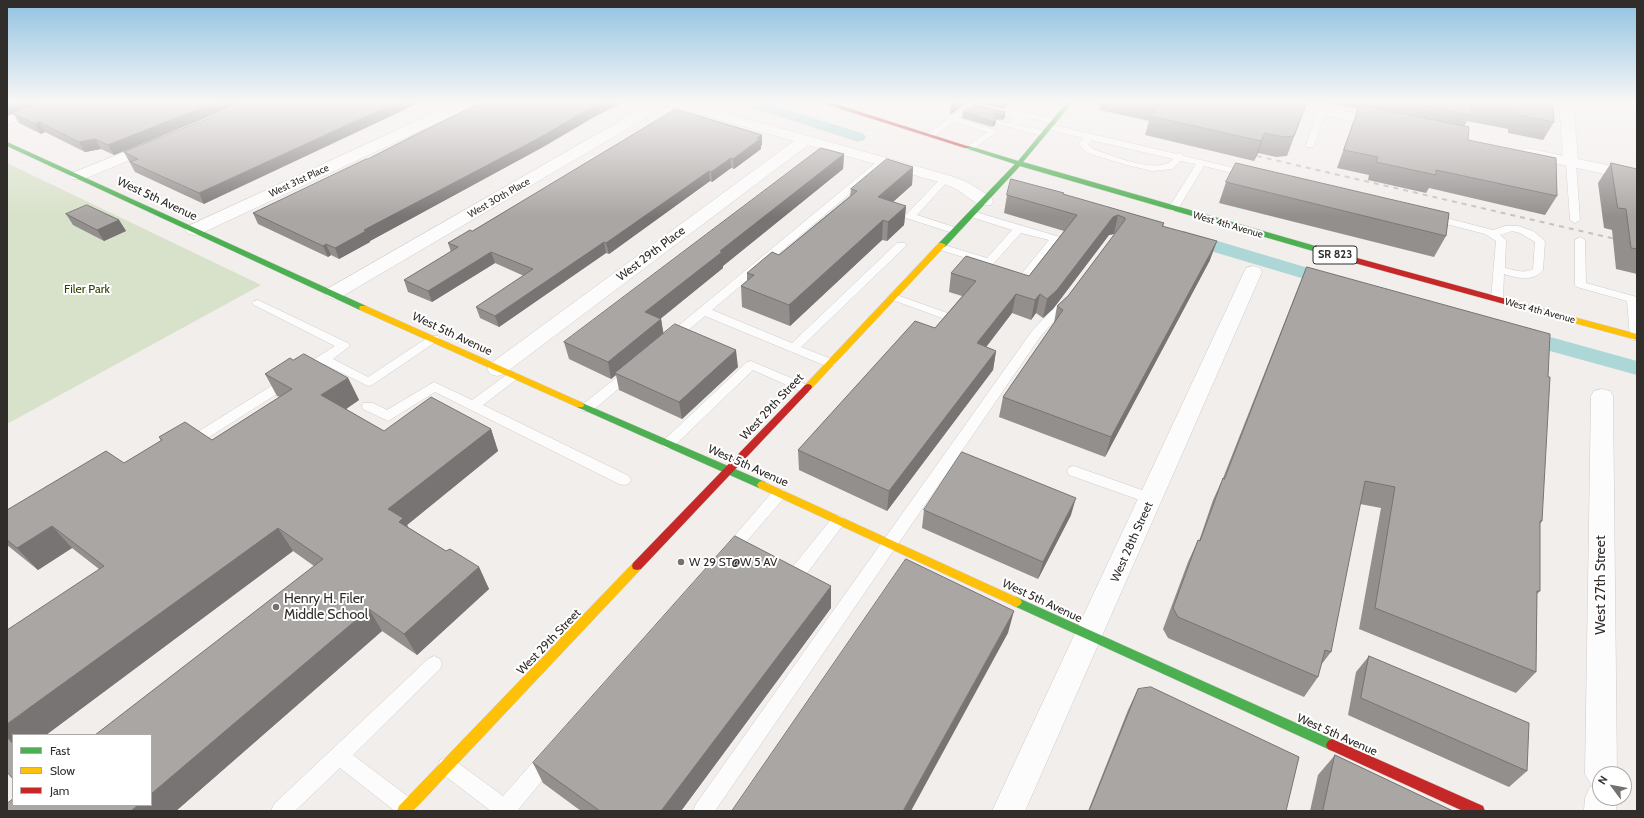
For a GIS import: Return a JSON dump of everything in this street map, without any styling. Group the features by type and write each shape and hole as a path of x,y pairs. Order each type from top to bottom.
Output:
{"street":[{"path":"78,176 167,140"},
{"name":"West 31st Place","path":"194,230 388,140"},
{"name":"West 30th Place","path":"334,294 598,140"},
{"name":"West 29th Place","path":"505,372 805,140"},
{"path":"806,140 945,179 961,185 985,200"},
{"name":"West 4th Avenue","path":"946,140 1298,245 1636,337"},
{"name":"West 29th Street","path":"406,809 894,297 1019,163 1038,140"},
{"path":"1569,140 1571,163"},
{"name":"West 5th Avenue","path":"7,144 505,372 728,470 1089,636 1478,811"},
{"path":"1517,151 1637,176"},
{"name":"West 28th Street","path":"1008,811 1089,636 1253,272"},
{"name":"West 27th Street","path":"1601,766 1602,396"}],"lane":[{"path":"969,148 981,140"},
{"path":"1086,140 1083,144 1090,151 1148,167 1171,167 1180,156"},
{"path":"1108,140 1180,156 1257,176"},
{"path":"1310,145 1312,140"},
{"path":"660,347 883,161"},
{"path":"1174,209 1202,162"},
{"path":"1571,163 1575,220"},
{"path":"945,179 910,216 956,231"},
{"path":"972,214 1056,239 1018,286"},
{"path":"1420,215 1493,234 1501,240 1497,299"},
{"path":"941,247 989,262 1019,229"},
{"path":"1493,234 1500,229 1516,229 1531,233 1540,241 1538,270 1535,273 1531,275 1518,274 1499,270"},
{"path":"1580,240 1581,285 1633,298 1635,304 1636,337"},
{"path":"793,348 901,245"},
{"path":"703,811 1036,334 1058,312 1072,293"},
{"path":"894,297 946,316"},
{"path":"201,436 344,346 258,303"},
{"path":"704,311 830,364"},
{"path":"324,358 368,382 434,339"},
{"path":"587,408 642,362"},
{"path":"668,444 751,365 806,388"},
{"path":"473,406 505,372"},
{"path":"368,406 394,420 434,386 624,480"},
{"path":"1074,471 1151,499"},
{"path":"717,565 779,494"},
{"path":"796,575 838,521"},
{"path":"281,811 434,664"},
{"path":"447,766 505,810 561,744"},
{"path":"339,756 406,809"}],"green space":[{"name":"Filer Park","path":"7,163 261,285 7,424"}],"building":[{"path":"75,140 89,140 79,142"},
{"path":"98,140 120,140 108,145"},
{"path":"154,140 314,140 199,193 130,162 138,159 124,152"},
{"path":"405,140 535,140 364,230 366,231 335,248 326,244 323,246 253,213"},
{"path":"624,140 758,140 733,159 731,158 711,172 709,171 606,243 604,242 495,316 476,307 533,269 491,252 428,291 404,280 458,247 448,243 470,230 472,231"},
{"path":"1347,140 1469,140 1556,158 1557,196 1436,170 1436,175 1376,162 1378,157 1344,150"},
{"path":"821,148 844,154 645,312 661,319 608,362 564,342"},
{"path":"887,159 913,167 878,197 906,206 888,222 883,220 789,305 741,286 754,275 747,273 772,252 779,255 857,191 851,189"},
{"path":"1236,163 1449,213 1446,236 1226,182"},
{"path":"1611,163 1637,169 1637,249 1631,248 1626,209 1618,208"},
{"path":"1011,179 1164,223 1162,226 1217,241 1111,437 1003,397 1063,310 1057,306 1068,296 1125,220 1125,218 1118,215 1113,217 1057,290 1047,299 1040,294 1035,300 1016,294 977,343 996,351 889,491 798,450 915,321 935,328 976,281 951,273 966,256 1029,276 1077,215 1007,195"},
{"path":"87,205 119,220 97,230 66,214"},
{"path":"1307,267 1550,334 1548,377 1550,377 1542,521 1540,521 1540,591 1537,591 1536,672 1375,608 1395,487 1365,481 1331,652 1325,650 1318,677 1178,617 1173,608 1198,540 1200,541 1223,478 1224,479"},
{"path":"675,324 736,350 679,402 615,373"},
{"path":"304,354 348,378 321,395 384,431 431,397 491,429 388,509 403,518 399,522 446,551 450,549 479,567 404,634 369,609 152,793 152,734 96,734 323,559 278,528 7,724 7,630 104,566 52,526 17,548 7,540 7,510 106,451 124,463 162,440 159,437 185,422 212,440 292,389 265,374 290,358 293,360"},
{"path":"962,452 1076,498 1043,562 924,510"},
{"path":"735,536 831,586 661,811 600,811 533,763"},
{"path":"906,559 1014,611 903,811 732,811"},
{"path":"1369,656 1529,723 1527,771 1361,698"},
{"path":"1151,687 1299,757 1286,811 1089,811 1138,689"},
{"path":"7,737 12,743 12,778 7,772"},
{"path":"1335,755 1453,811 1323,811"},
{"path":"12,800 12,806 137,806 131,811 7,811 7,804"}],"waterway":[{"path":"1184,237 1335,282"},
{"path":"1518,335 1637,368"}],"railway":[{"path":"1257,156 1637,244"}],"traffic: fast":[{"path":"942,245 1019,163 1038,140"},
{"path":"7,144 363,308"},
{"path":"967,147 1051,173 1354,260"},
{"path":"580,405 762,485"},
{"path":"1016,602 1332,745"}],"traffic: slow":[{"path":"808,387 942,245"},
{"path":"1518,305 1637,337"},
{"path":"363,308 580,405"},
{"path":"762,485 1016,602"},
{"path":"404,811 637,566"}],"traffic: jam":[{"path":"945,140 967,147"},
{"path":"1354,260 1518,305"},
{"path":"637,566 808,387"},
{"path":"1332,745 1478,811"}],"place":[{"name":"W 29 ST@W 5 AV","path":"681,562"},
{"name":"Henry H. Filer Middle School","path":"276,607"}]}
